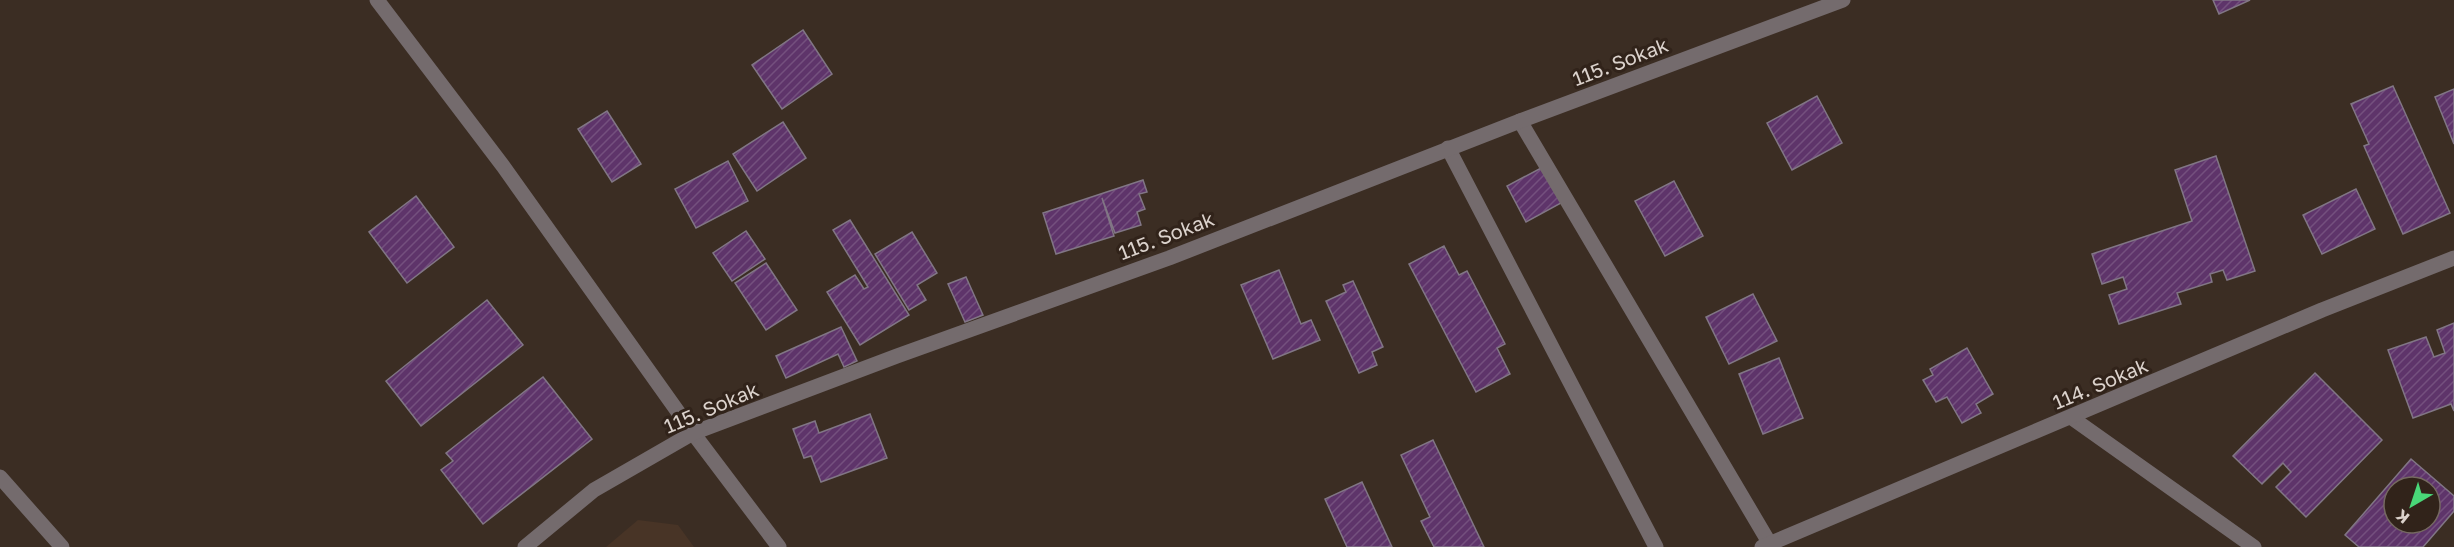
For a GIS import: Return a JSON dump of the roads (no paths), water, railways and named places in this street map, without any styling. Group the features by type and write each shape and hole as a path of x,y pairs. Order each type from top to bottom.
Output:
{"street":[{"path":"377,0 503,166 693,434 779,547"},
{"name":"115. Sokak","path":"525,547 594,490 693,434 897,356 1169,258 1448,148 1843,0"},
{"path":"1520,121 1766,545"},
{"path":"1448,148 1656,547"},
{"name":"114. Sokak","path":"1766,545 2072,418 2322,310 2454,258"},
{"path":"2072,418 2254,547"},
{"path":"0,477 62,547"}]}
